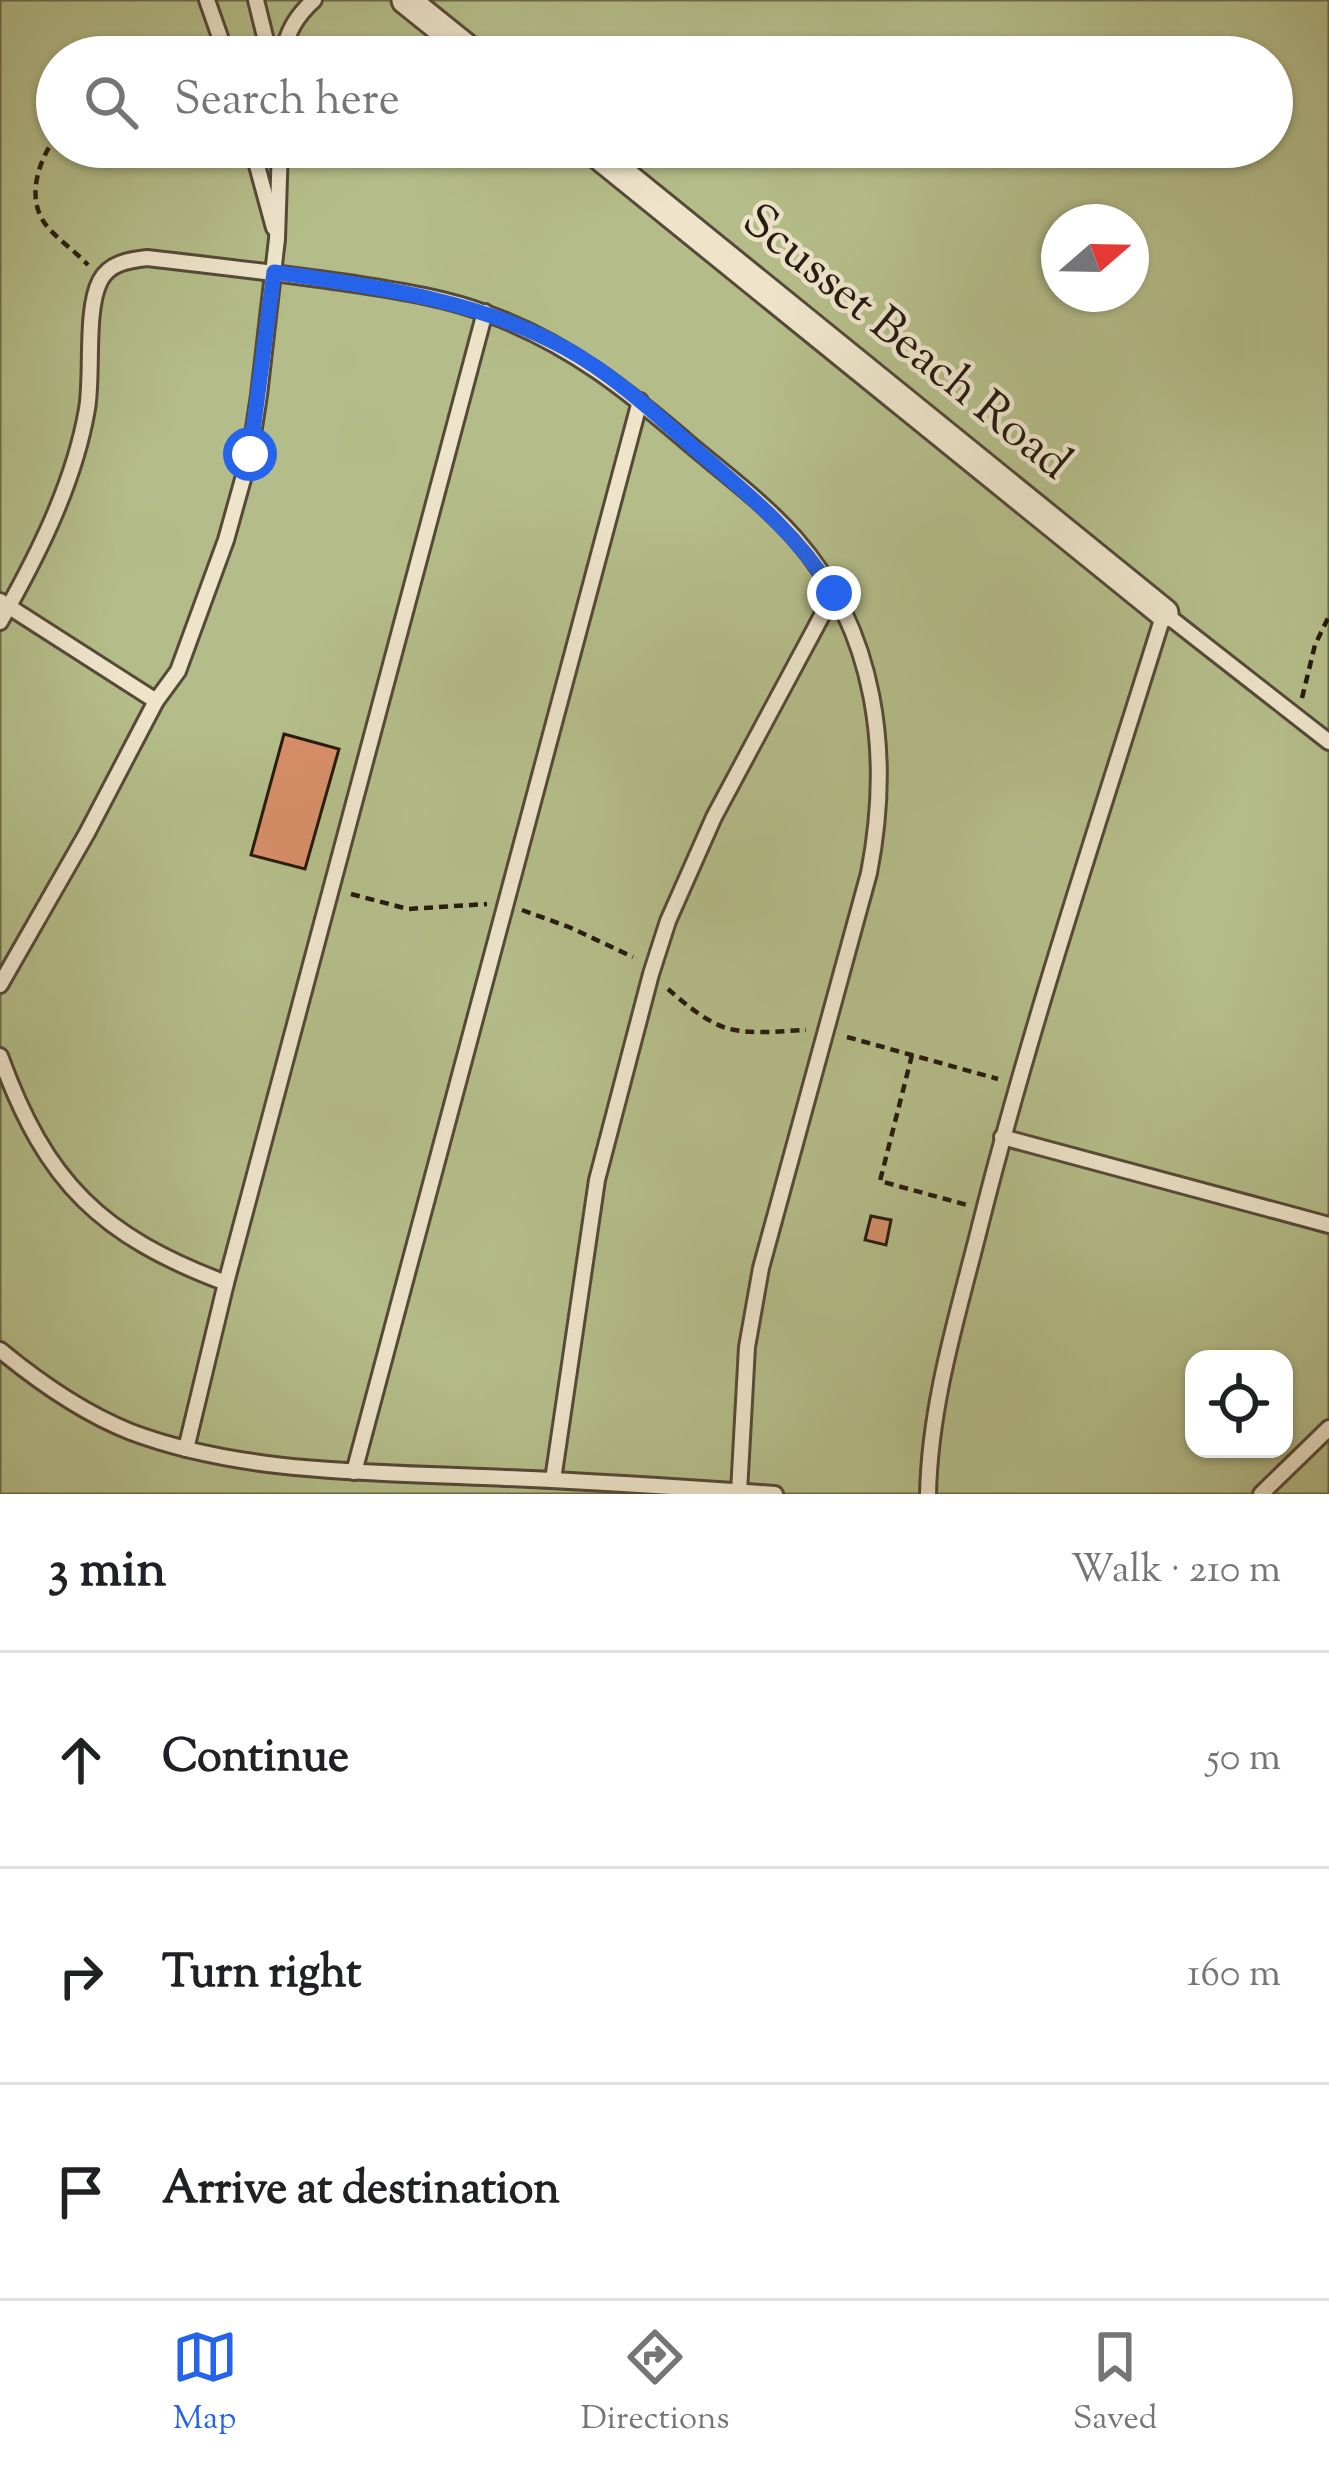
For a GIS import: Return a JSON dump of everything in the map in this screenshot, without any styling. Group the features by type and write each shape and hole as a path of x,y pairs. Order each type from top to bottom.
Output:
{"street":[{"path":"406,0 451,36"},
{"name":"Scusset Beach Road","path":"615,168 1164,613"}],"lane":[{"path":"256,0 265,36"},
{"path":"287,36 298,14 314,0"},
{"path":"210,3 220,36"},
{"path":"258,168 277,239"},
{"path":"0,985 156,701 178,671 235,512 255,427 274,272 279,168"},
{"path":"0,622 5,603 58,506 77,454 91,386 93,315 100,279 112,267 147,258 411,293 485,313 566,349 640,401 796,539 834,593 865,664 874,704 880,791 869,872 757,1288 747,1347 739,1492"},
{"path":"186,1449 485,313"},
{"path":"354,1472 640,401"},
{"path":"553,1480 597,1180 651,974 668,921 714,817 834,593"},
{"path":"5,603 156,701"},
{"path":"928,1494 939,1397 1002,1137 1164,613 1329,742"},
{"path":"0,1056 28,1124 79,1196 111,1227 146,1249 226,1283"},
{"path":"1002,1137 1329,1225"},
{"path":"0,1351 32,1376 128,1431 213,1456 354,1472 775,1494"},
{"path":"1261,1494 1329,1428"}],"path":[{"path":"41,168 36,179 36,208 46,226 100,279"},
{"path":"1304,722 1306,672 1329,616"},
{"path":"912,1055 880,1181 984,1209"}],"green space":[{"path":"0,0 1329,0 1329,1494 0,1494"}],"building":[{"path":"284,734 339,749 305,869 251,855"},
{"path":"871,1216 891,1220 886,1245 865,1240"}],"route":[{"path":"250,454 274,272 450,302 525,328 601,371 770,513 796,539 834,593"}]}
